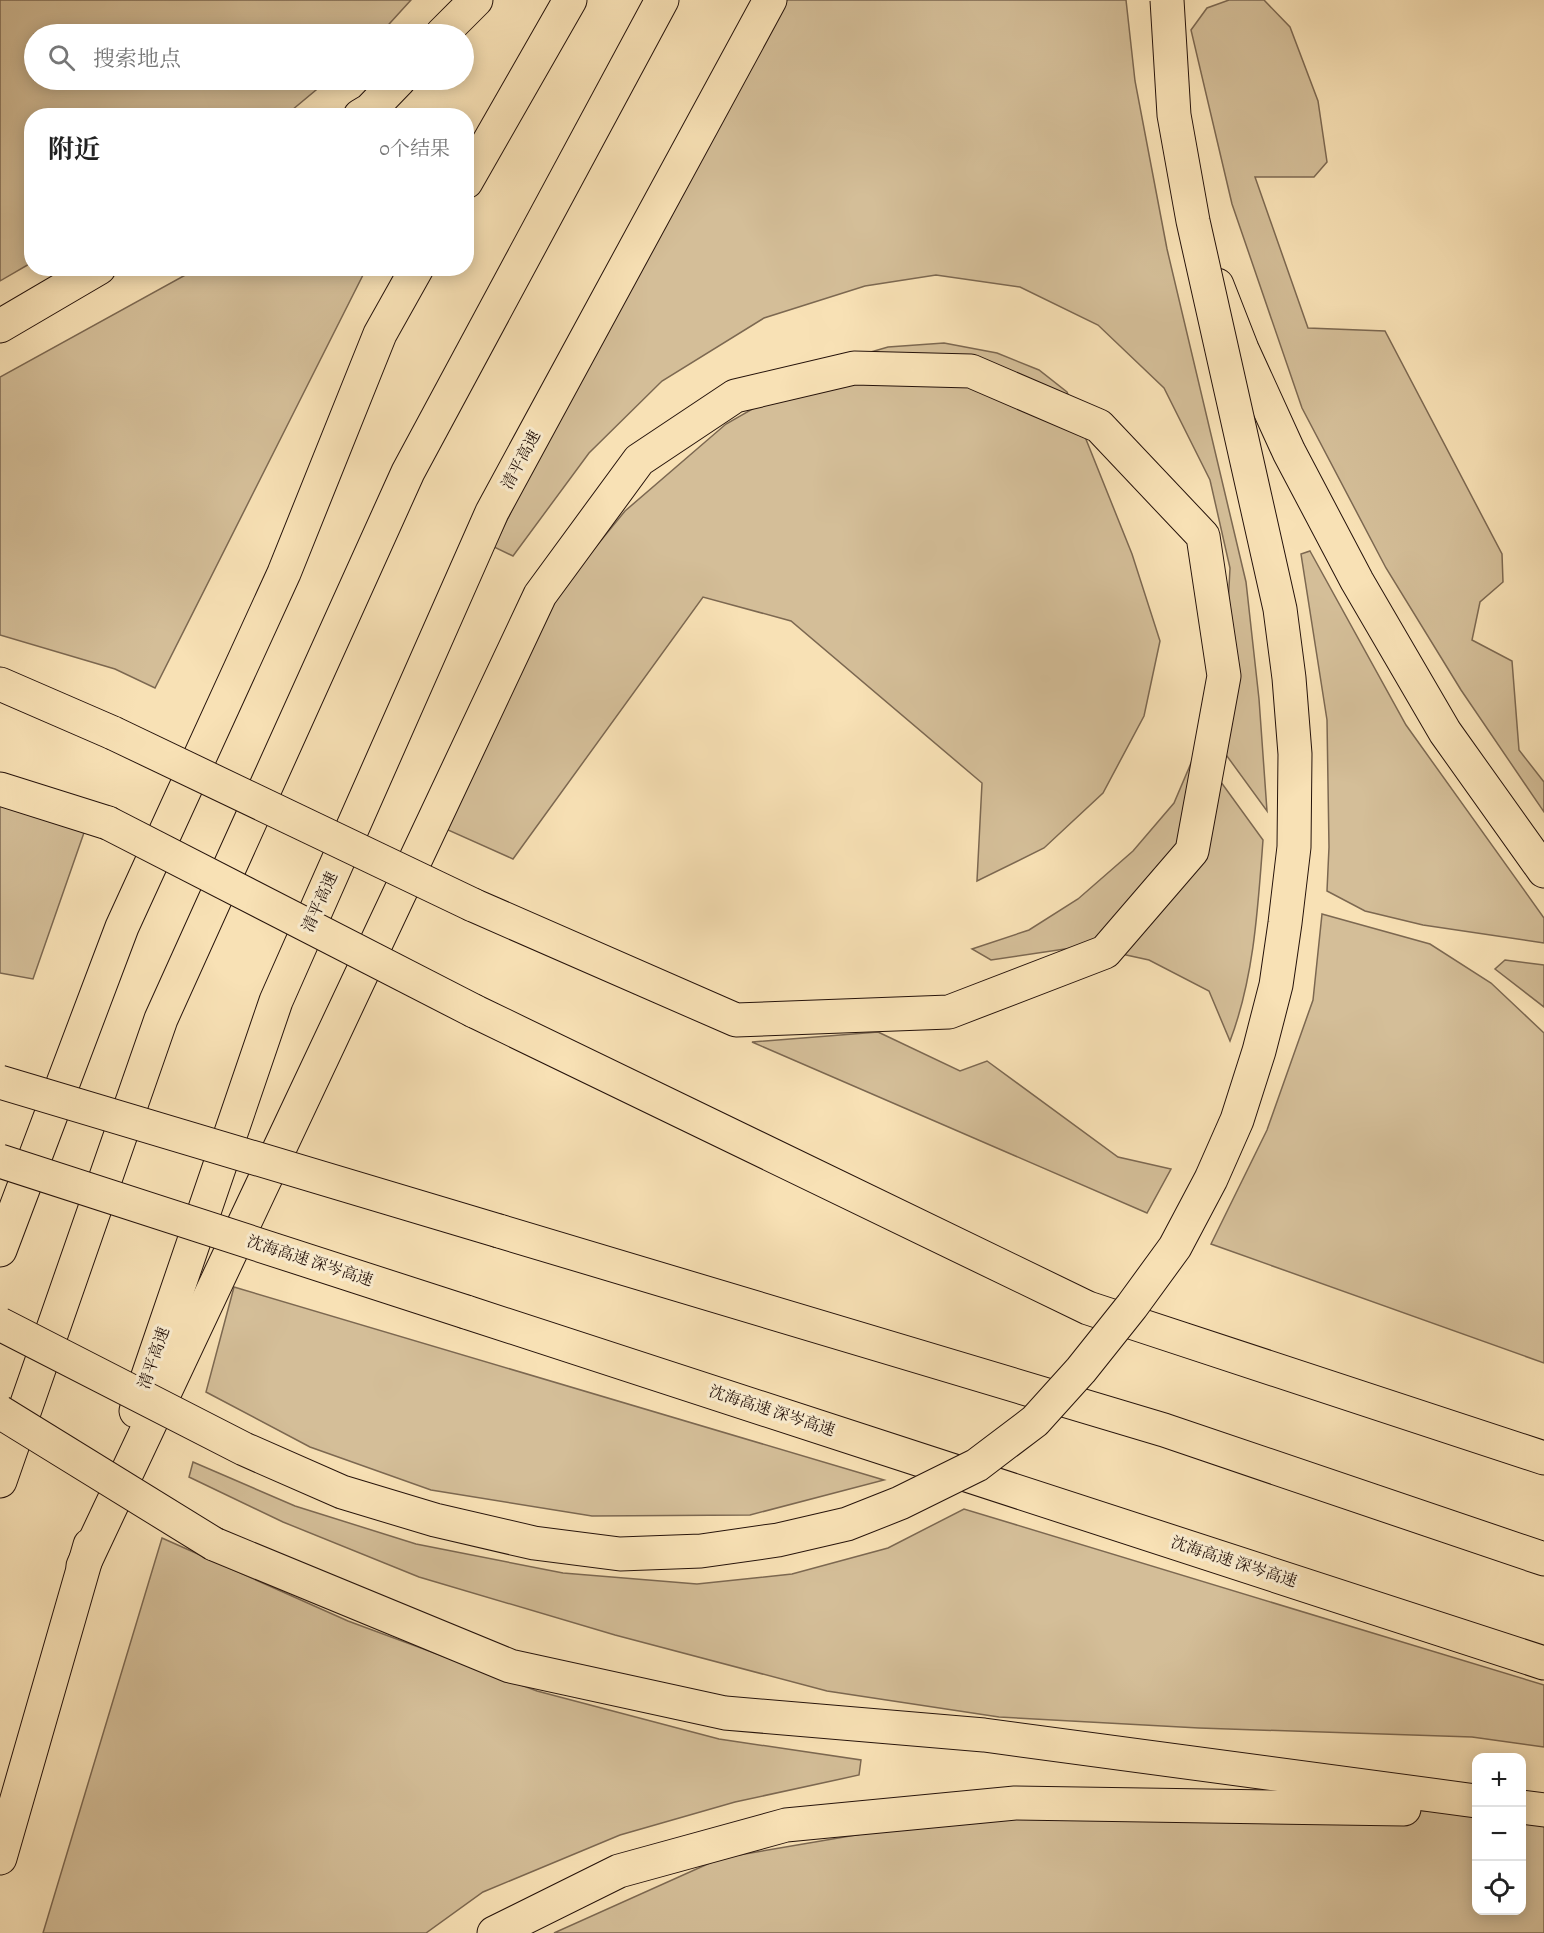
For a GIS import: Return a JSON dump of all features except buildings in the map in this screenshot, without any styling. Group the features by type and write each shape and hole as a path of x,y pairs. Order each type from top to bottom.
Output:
{"highway":[{"path":"452,24 476,0"},
{"path":"474,168 570,0"},
{"path":"0,1482 166,1009 408,472 662,0"},
{"name":"清平高速","path":"0,1858 83,1566 276,1001 492,512 770,0"},
{"path":"0,1324 244,1449 342,1492 435,1520 534,1543 620,1554 701,1551 778,1540 847,1524 900,1503 977,1465 1035,1421 1088,1361 1175,1247 1211,1179 1237,1120 1259,1051 1275,985 1294,847 1295,766 1288,667 1280,609 1193,221 1174,114 1167,0"},
{"path":"372,108 389,90"},
{"path":"1193,221 1242,350 1289,452 1357,581 1445,732 1544,871"},
{"path":"0,326 85,276"},
{"path":"0,1250 122,927 284,573 380,334 413,276"},
{"path":"0,684 112,732 473,905 736,1020 949,1012 1105,952 1192,851 1224,676 1203,536 1099,426 971,371 854,368 735,396 639,460 540,595 83,1566"},
{"path":"0,789 108,823 474,1011 1088,1308 1544,1458"},
{"path":"0,1082 1164,1430 1544,1559"},
{"name":"沈海高速 深岑高速","path":"0,1161 1544,1663"},
{"path":"0,1412 214,1545 510,1666 724,1713 984,1735 1472,1800"},
{"path":"495,1933 619,1870 786,1825 1015,1803 1472,1810"},
{"path":"1526,1809 1544,1810"}],"shaded area":[{"path":"0,0 411,0 389,24 24,24 24,90 316,90 294,108 24,108 24,267 0,281"},
{"path":"758,0 1126,0 1135,81 1167,249 1246,582 1259,699 1267,811 1208,730 1226,644 1230,568 1210,480 1164,388 1098,325 1020,287 936,275 865,286 764,318 662,381 589,453 513,556 494,547"},
{"path":"1229,0 1264,0 1290,27 1318,101 1327,162 1314,177 1255,177 1308,328 1385,331 1502,554 1503,582 1480,602 1472,640 1512,661 1519,750 1544,782 1544,812 1461,690 1386,568 1302,408 1232,204 1191,30 1207,8"},
{"path":"183,276 362,276 155,688 115,669 0,635 0,377"},
{"path":"944,343 997,353 1039,370 1067,392 1132,554 1160,641 1144,716 1103,793 1044,848 977,881 982,783 791,621 703,597 513,859 439,826 548,605 625,511 726,424 833,363 888,347"},
{"path":"1310,551 1406,725 1544,918 1544,943 1423,925 1365,911 1327,891 1329,847 1327,720 1301,554"},
{"path":"1197,749 1263,840 1250,967 1230,1041 1209,991 1149,960 1085,946 991,960 972,949 1029,930 1078,899 1133,851 1174,803"},
{"path":"0,774 94,804 33,979 0,973"},
{"path":"1322,914 1430,944 1491,983 1544,1033 1544,1363 1211,1244 1267,1130 1313,1000"},
{"path":"1505,960 1544,965 1544,1007 1495,969"},
{"path":"878,1032 960,1071 987,1061 1118,1157 1171,1169 1147,1213 752,1042"},
{"path":"234,1287 884,1480 750,1515 592,1516 431,1490 310,1447 206,1392"},
{"path":"193,1462 295,1506 416,1544 563,1573 697,1584 792,1574 888,1548 964,1509 1544,1685 1544,1747 1472,1737 1199,1728 999,1717 827,1691 615,1635 419,1577 283,1522 189,1477"},
{"path":"162,1538 348,1621 537,1691 719,1739 861,1760 859,1775 735,1802 620,1835 483,1892 426,1933 43,1933"},
{"path":"1160,1799 1472,1813 1472,1915 1526,1915 1526,1818 1544,1820 1544,1933 554,1933 721,1858 950,1819"}]}
